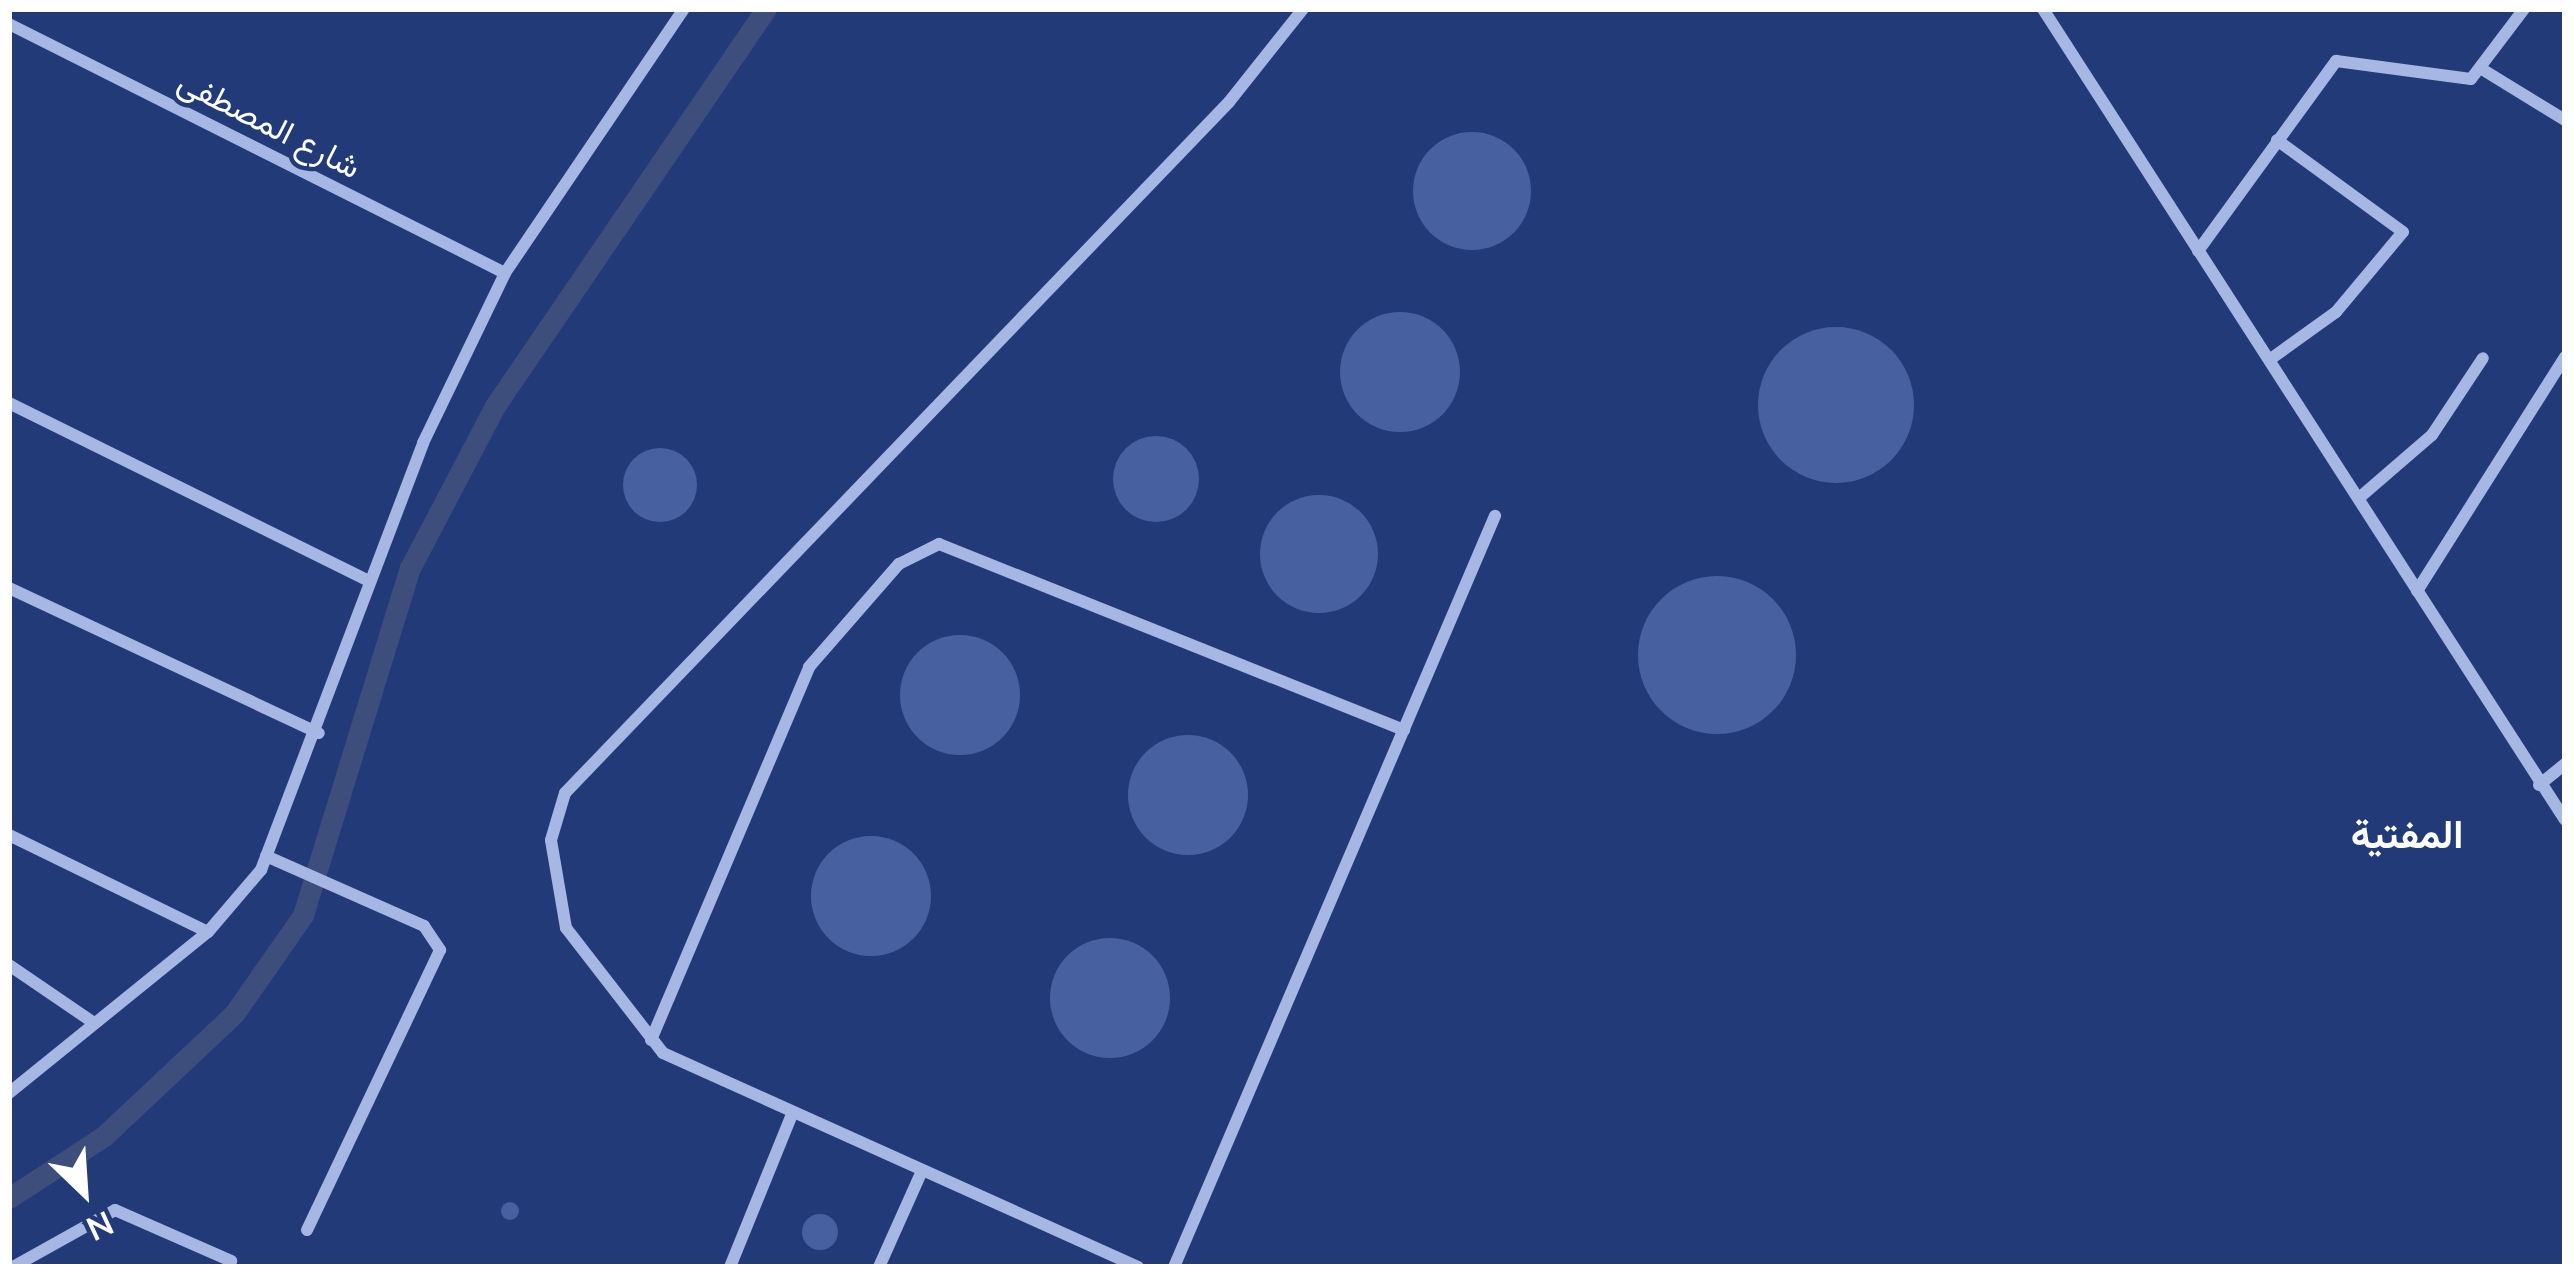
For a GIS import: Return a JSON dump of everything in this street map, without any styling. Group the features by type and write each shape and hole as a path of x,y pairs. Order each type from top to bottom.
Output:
{"street":[{"path":"9,1093 208,932 272,859 319,733 367,580 505,273 684,9"},
{"path":"1138,1267 792,1114 651,1040 566,928 551,840 566,793 1229,102 1303,9"},
{"path":"2043,9 2272,358 2565,820"},
{"path":"2198,251 2277,140 2345,58 2464,79 2485,71 2524,9"},
{"name":"شارع المصطفى","path":"9,24 505,273"},
{"path":"2485,71 2565,120"},
{"path":"2272,358 2343,305 2403,232 2277,140"},
{"path":"2417,591 2565,357"},
{"path":"2359,499 2432,435 2483,358"},
{"path":"9,403 367,580"},
{"path":"1174,1267 1495,516"},
{"path":"651,1040 809,667 899,564 939,544 1404,730"},
{"path":"9,588 319,733"},
{"path":"2539,785 2565,764"},
{"path":"9,836 208,932"},
{"path":"272,859 332,890 424,926 440,950 307,1230"},
{"path":"9,965 94,1023"},
{"path":"730,1267 792,1114"},
{"path":"879,1267 922,1171"},
{"path":"13,1267 115,1210 231,1261"}],"building":[{"path":"1472,132 1495,136 1514,149 1527,168 1531,191 1527,214 1514,233 1495,246 1472,250 1449,246 1430,233 1417,214 1413,191 1417,168 1430,149 1449,136"},
{"path":"1400,312 1423,317 1442,330 1455,349 1460,372 1455,395 1442,414 1423,427 1400,432 1377,427 1358,414 1345,395 1340,372 1345,349 1358,330 1377,317"},
{"path":"1836,327 1866,333 1891,350 1908,375 1914,405 1908,435 1891,460 1866,477 1836,483 1806,477 1781,460 1764,435 1758,405 1764,375 1781,350 1806,333"},
{"path":"1156,436 1172,439 1186,449 1196,463 1196,495 1186,509 1172,519 1156,522 1140,519 1126,509 1116,495 1113,479 1116,463 1126,449 1140,439"},
{"path":"660,448 686,459 697,485 686,511 660,522 634,511 623,485 634,459"},
{"path":"1319,495 1342,499 1361,512 1374,531 1378,554 1374,577 1361,596 1342,609 1319,613 1296,609 1277,596 1264,577 1260,554 1264,531 1277,512 1296,499"},
{"path":"1717,576 1747,582 1773,599 1790,625 1796,655 1790,685 1773,711 1747,728 1717,734 1687,728 1661,711 1644,685 1638,655 1644,625 1661,599 1687,582"},
{"path":"960,635 983,640 1002,653 1015,672 1020,695 1015,718 1002,737 983,750 960,755 937,750 918,737 905,718 900,695 905,672 918,653 937,640"},
{"path":"1188,735 1211,740 1230,753 1243,772 1248,795 1243,818 1230,837 1211,850 1188,855 1165,850 1146,837 1133,818 1128,795 1133,772 1146,753 1165,740"},
{"path":"871,836 894,841 913,854 926,873 931,896 926,919 913,938 894,951 871,956 848,951 829,938 816,919 811,896 816,873 829,854 848,841"},
{"path":"1110,938 1133,943 1152,956 1165,975 1170,998 1165,1021 1152,1040 1133,1053 1110,1058 1087,1053 1068,1040 1055,1021 1050,998 1055,975 1068,956 1087,943"},
{"path":"510,1202 519,1211 510,1220 501,1211"},
{"path":"820,1214 833,1219 838,1232 833,1245 820,1250 807,1245 802,1232 807,1219"}],"waterway":[{"path":"9,1198 104,1136 234,1014 303,915 410,568 495,406 766,9"}],"district":[{"name":"المفتية","path":"2407,836"}]}
